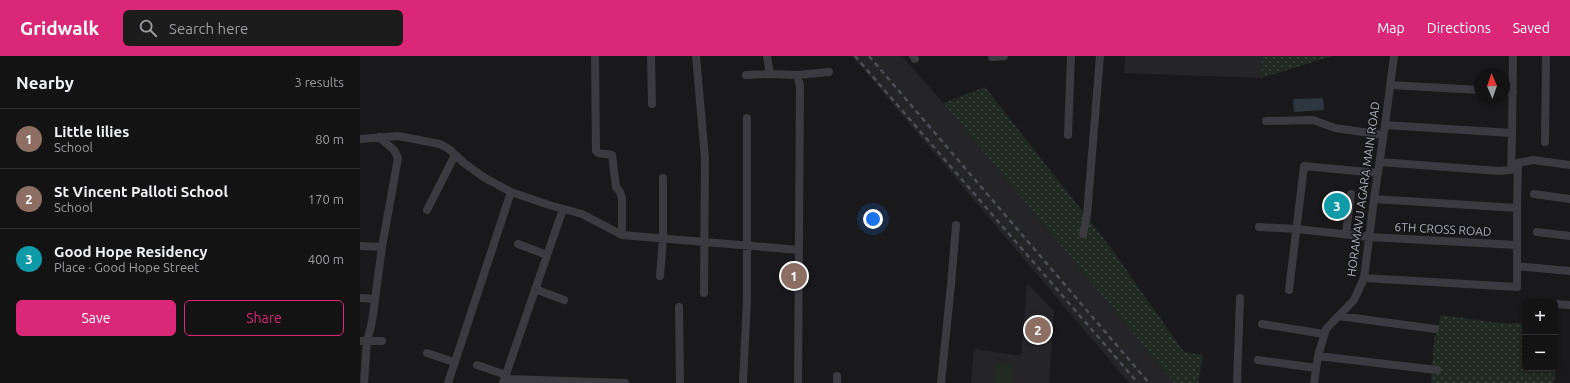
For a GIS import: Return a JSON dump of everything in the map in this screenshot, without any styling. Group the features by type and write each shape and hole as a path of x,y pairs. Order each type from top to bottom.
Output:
{"street":[{"path":"595,56 596,150 598,153 612,155 616,187 622,198 622,235"},
{"path":"651,56 652,104"},
{"path":"696,56 706,158 703,243 704,293"},
{"path":"767,56 770,74"},
{"path":"992,57 1004,56"},
{"path":"1068,135 1070,56"},
{"path":"1083,234 1087,215 1100,56"},
{"name":"HORAMAVU AGARA MAIN ROAD","path":"1314,383 1318,356 1326,328 1354,300 1364,278 1394,56"},
{"path":"1511,170 1513,56"},
{"path":"1545,142 1546,56"},
{"path":"746,75 797,75 829,72"},
{"path":"797,75 800,86 798,383"},
{"path":"1390,86 1474,90"},
{"path":"742,383 747,299 747,118"},
{"path":"1266,121 1313,120 1335,128 1383,135"},
{"path":"1385,125 1512,133"},
{"path":"360,139 398,136 440,144 449,149 485,178 510,192 582,214 622,235 799,250"},
{"path":"364,383 363,341 375,299 382,247 398,158 394,150 379,137"},
{"path":"427,210 455,155"},
{"path":"1380,162 1499,171 1511,170 1518,163 1533,160 1570,165"},
{"path":"1364,278 1517,287 1518,163"},
{"path":"1289,290 1304,166 1378,173"},
{"path":"660,276 663,239 663,178"},
{"path":"448,383 510,192"},
{"path":"1346,233 1351,194"},
{"path":"1534,194 1570,199"},
{"path":"1374,199 1517,208"},
{"path":"505,379 563,209"},
{"path":"941,383 952,285 956,226"},
{"name":"6TH CROSS ROAD","path":"1259,227 1346,233 1369,237 1517,245"},
{"path":"1537,232 1570,236"},
{"path":"518,244 547,255"},
{"path":"360,246 382,247"},
{"path":"1517,266 1570,271"},
{"path":"535,289 564,300"},
{"path":"360,298 375,299"},
{"path":"1237,383 1240,298"},
{"path":"1558,304 1570,305"},
{"path":"679,307 680,383"},
{"path":"1339,316 1435,329"},
{"path":"1262,324 1324,334"},
{"path":"363,341 382,341"},
{"path":"428,353 454,362"},
{"path":"1318,356 1437,370"},
{"path":"1258,360 1316,368"},
{"path":"477,365 505,379 625,383"}],"shaded area":[{"path":"852,56 902,56 943,103 1174,383 1129,383"},
{"path":"1125,56 1262,56 1261,78 1124,73"},
{"path":"1262,56 1333,56 1261,78"},
{"path":"985,87 1108,244 1184,352 1203,355 1198,383 1174,383 943,103"},
{"path":"1323,98 1324,110 1294,112 1293,99"},
{"path":"1027,283 1054,311 1049,383 971,383 974,349 1021,356"},
{"path":"1441,315 1500,323 1522,323 1522,371 1555,371 1554,383 1431,383 1434,340"},
{"path":"995,363 1014,365 1012,383 993,383"}],"railway":[{"path":"855,56 1138,383"},
{"path":"869,56 1149,383"}],"place":[{"name":"Good Hope Residency","path":"1337,206"},
{"name":"Little lilies","path":"794,276"},
{"name":"St Vincent Palloti School","path":"1038,330"}]}
